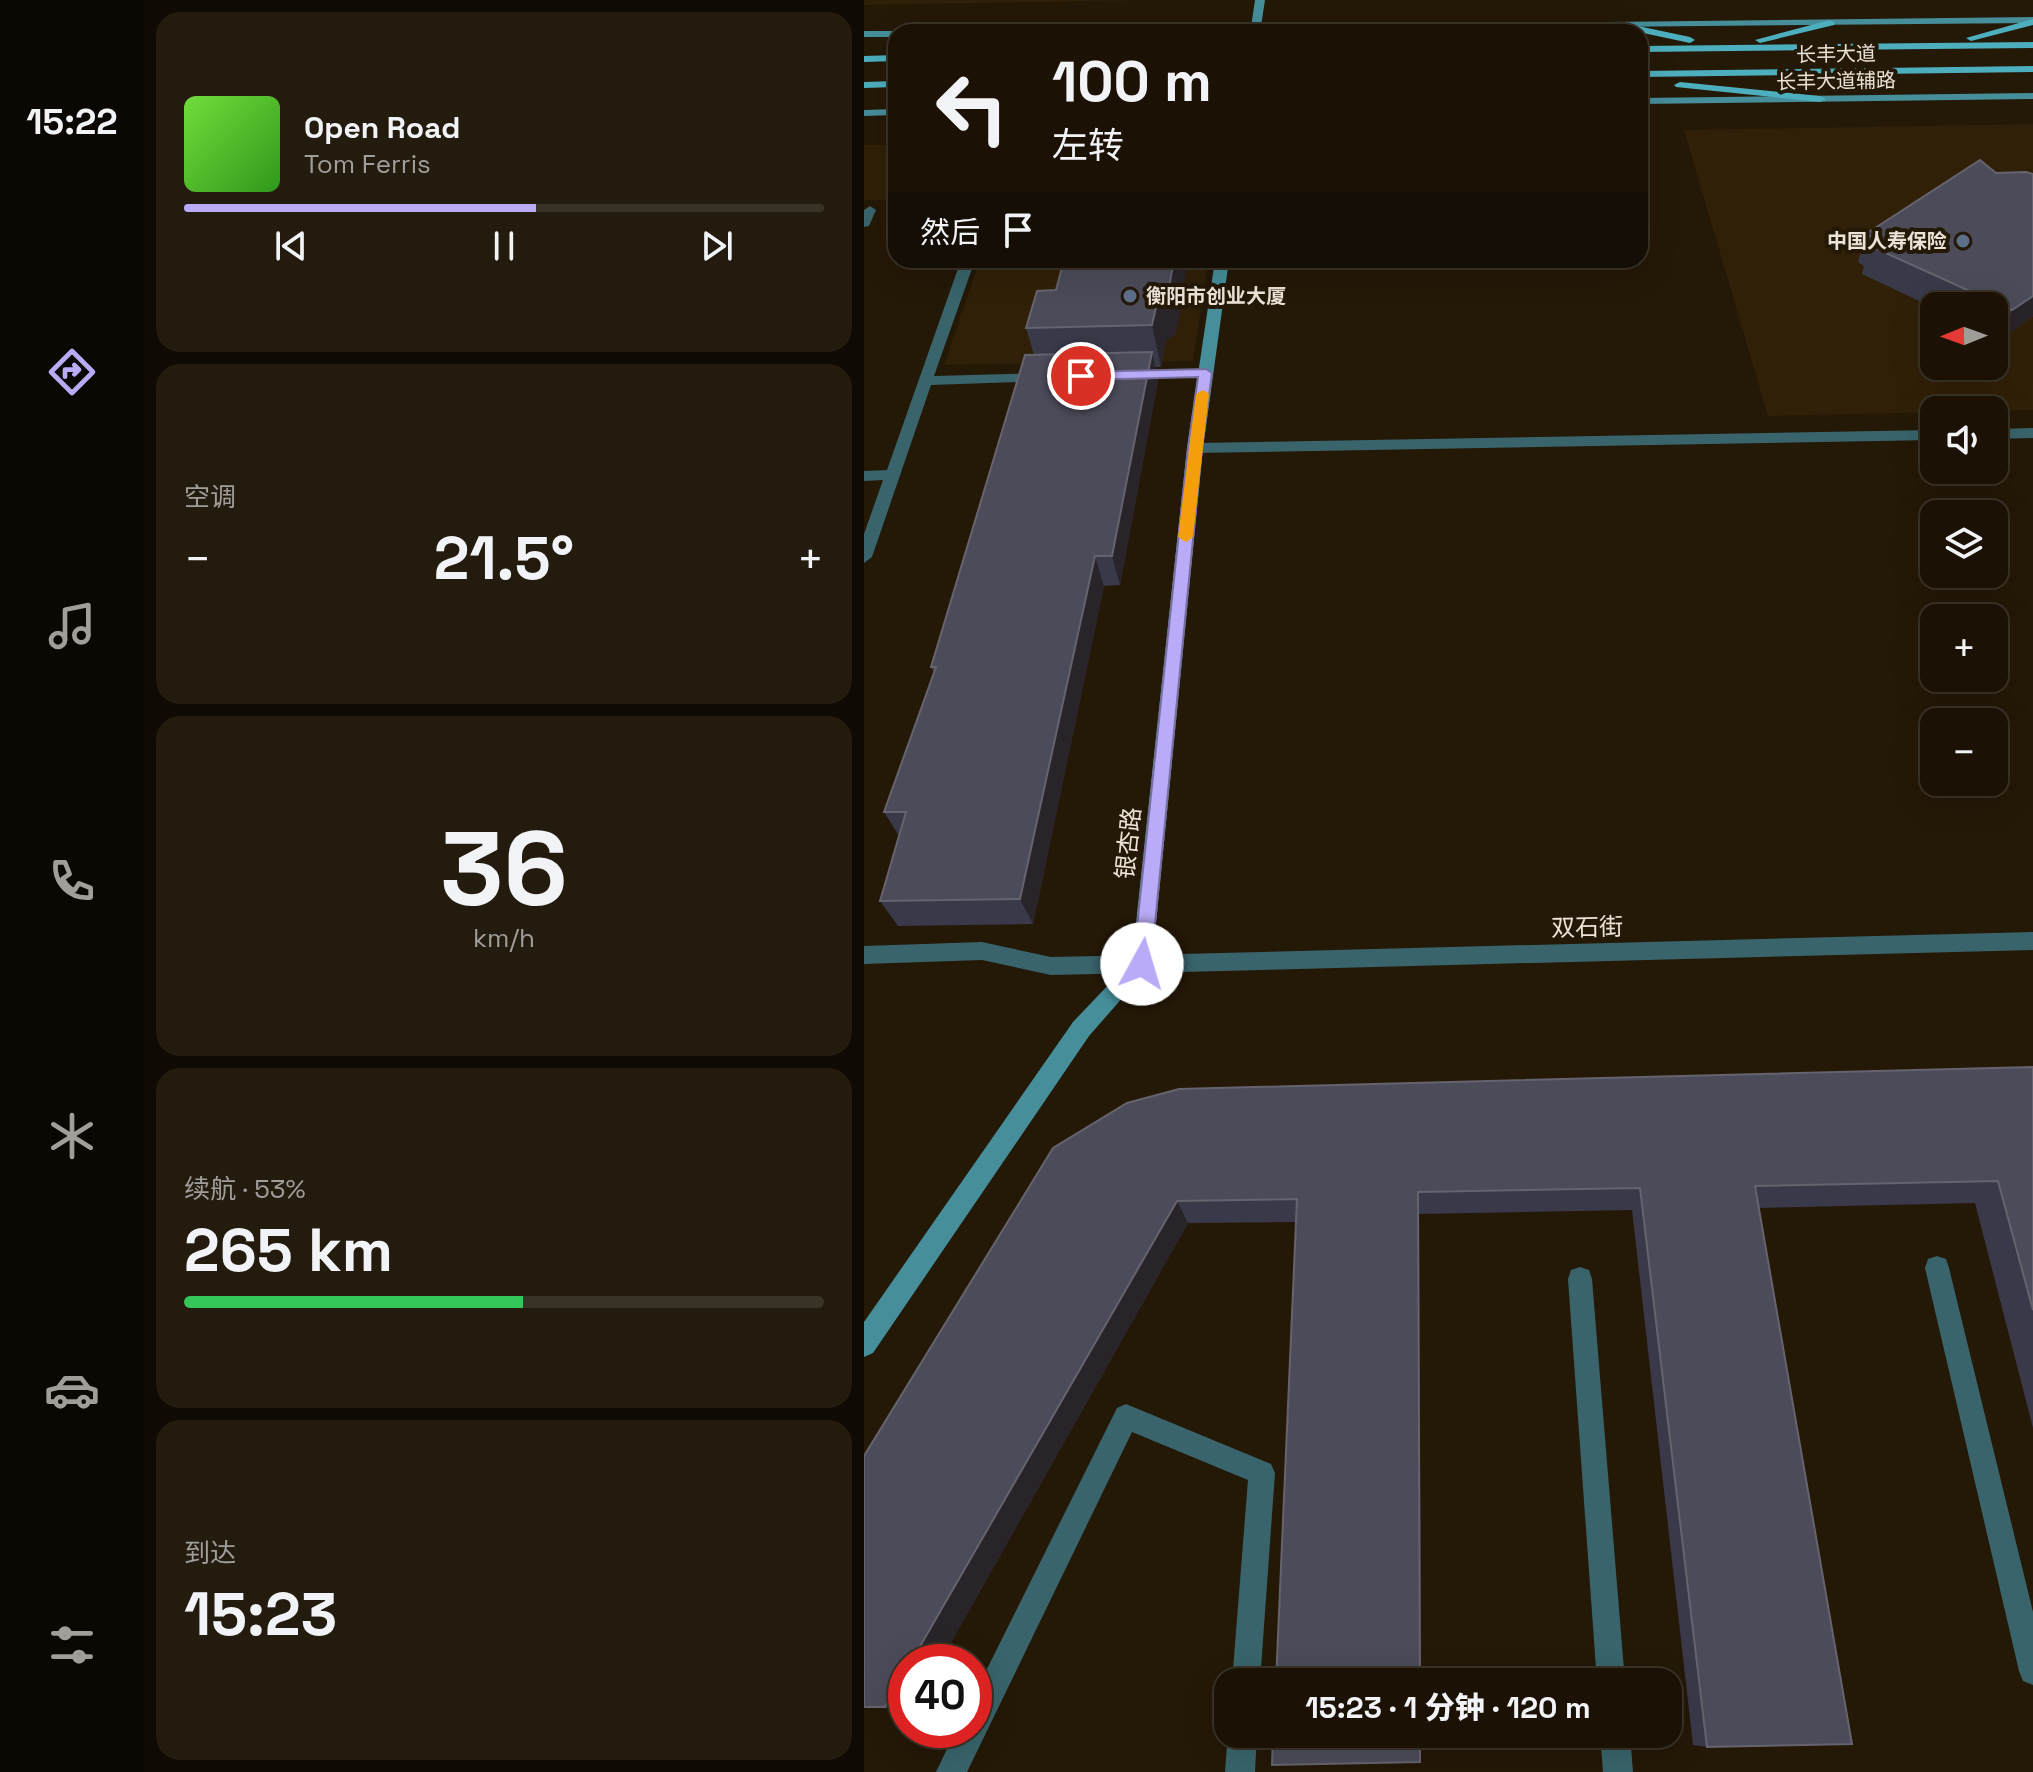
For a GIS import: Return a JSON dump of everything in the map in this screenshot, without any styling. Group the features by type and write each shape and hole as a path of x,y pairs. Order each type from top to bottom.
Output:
{"main road":[{"path":"1256,24 1260,0"},
{"path":"1648,25 2033,21"},
{"path":"1939,46 2033,21"},
{"path":"1648,31 1727,48 1830,23"},
{"path":"864,34 888,34"},
{"name":"长丰大道","path":"1648,49 2033,45"},
{"path":"864,59 888,58"},
{"name":"长丰大道","path":"1648,74 2033,69"},
{"path":"1648,82 1820,99"},
{"path":"864,85 888,84"},
{"name":"长丰大道辅路","path":"1648,101 2033,96"},
{"path":"864,113 888,112"},
{"name":"银杏路","path":"1142,964 1195,448 1221,268"},
{"path":"864,1344 1081,1029 1142,964"}],"street":[{"path":"864,223 870,210"},
{"path":"864,557 965,268"},
{"path":"1112,376 1206,373"},
{"path":"926,381 1066,377"},
{"path":"2008,434 2033,433"},
{"path":"1195,448 1920,435"},
{"path":"864,476 893,475"},
{"name":"双石街","path":"864,955 982,951 1051,966 2033,941"},
{"path":"1937,1268 2033,1671"},
{"path":"1580,1279 1610,1668"},
{"path":"992,1689 1126,1417 1262,1473 1247,1668"},
{"path":"951,1772 963,1748"},
{"path":"1240,1772 1241,1748"},
{"path":"1616,1748 1618,1772"}],"shaded area":[{"path":"864,0 1139,0 864,5"},
{"path":"2033,124 2033,410 2008,411 2008,396 1920,396 1920,413 1768,416 1684,130"},
{"path":"864,145 888,145 888,200 864,200"},
{"path":"977,268 1207,268 1193,361 944,365"}],"building":[{"path":"1980,160 1996,173 2033,174 2033,296 2012,310 2008,308 2008,292 1972,292 1870,246 1879,241 1866,234"},
{"path":"1062,268 1173,268 1168,293 1158,298 1152,325 1026,328 1037,291 1056,290"},
{"path":"1152,352 1112,556 1095,556 1020,899 880,901 906,812 884,812 936,667 931,667 1025,355"},
{"path":"2033,1067 2033,1310 1998,1181 1755,1186 1852,1744 1707,1747 1640,1188 1418,1192 1420,1668 1277,1668 1297,1199 1177,1201 921,1644 888,1644 888,1702 885,1707 864,1707 864,1456 1053,1148 1127,1103 1179,1089"},
{"path":"1273,1748 1420,1748 1420,1762 1272,1765"}],"slow traffic":[{"path":"1186,537 1203,394"}],"place":[{"name":"中国人寿保险","path":"1963,241"},
{"name":"衡阳市创业大厦","path":"1130,296"}],"route":[{"path":"1081,376 1206,373 1195,448 1142,964"}]}
